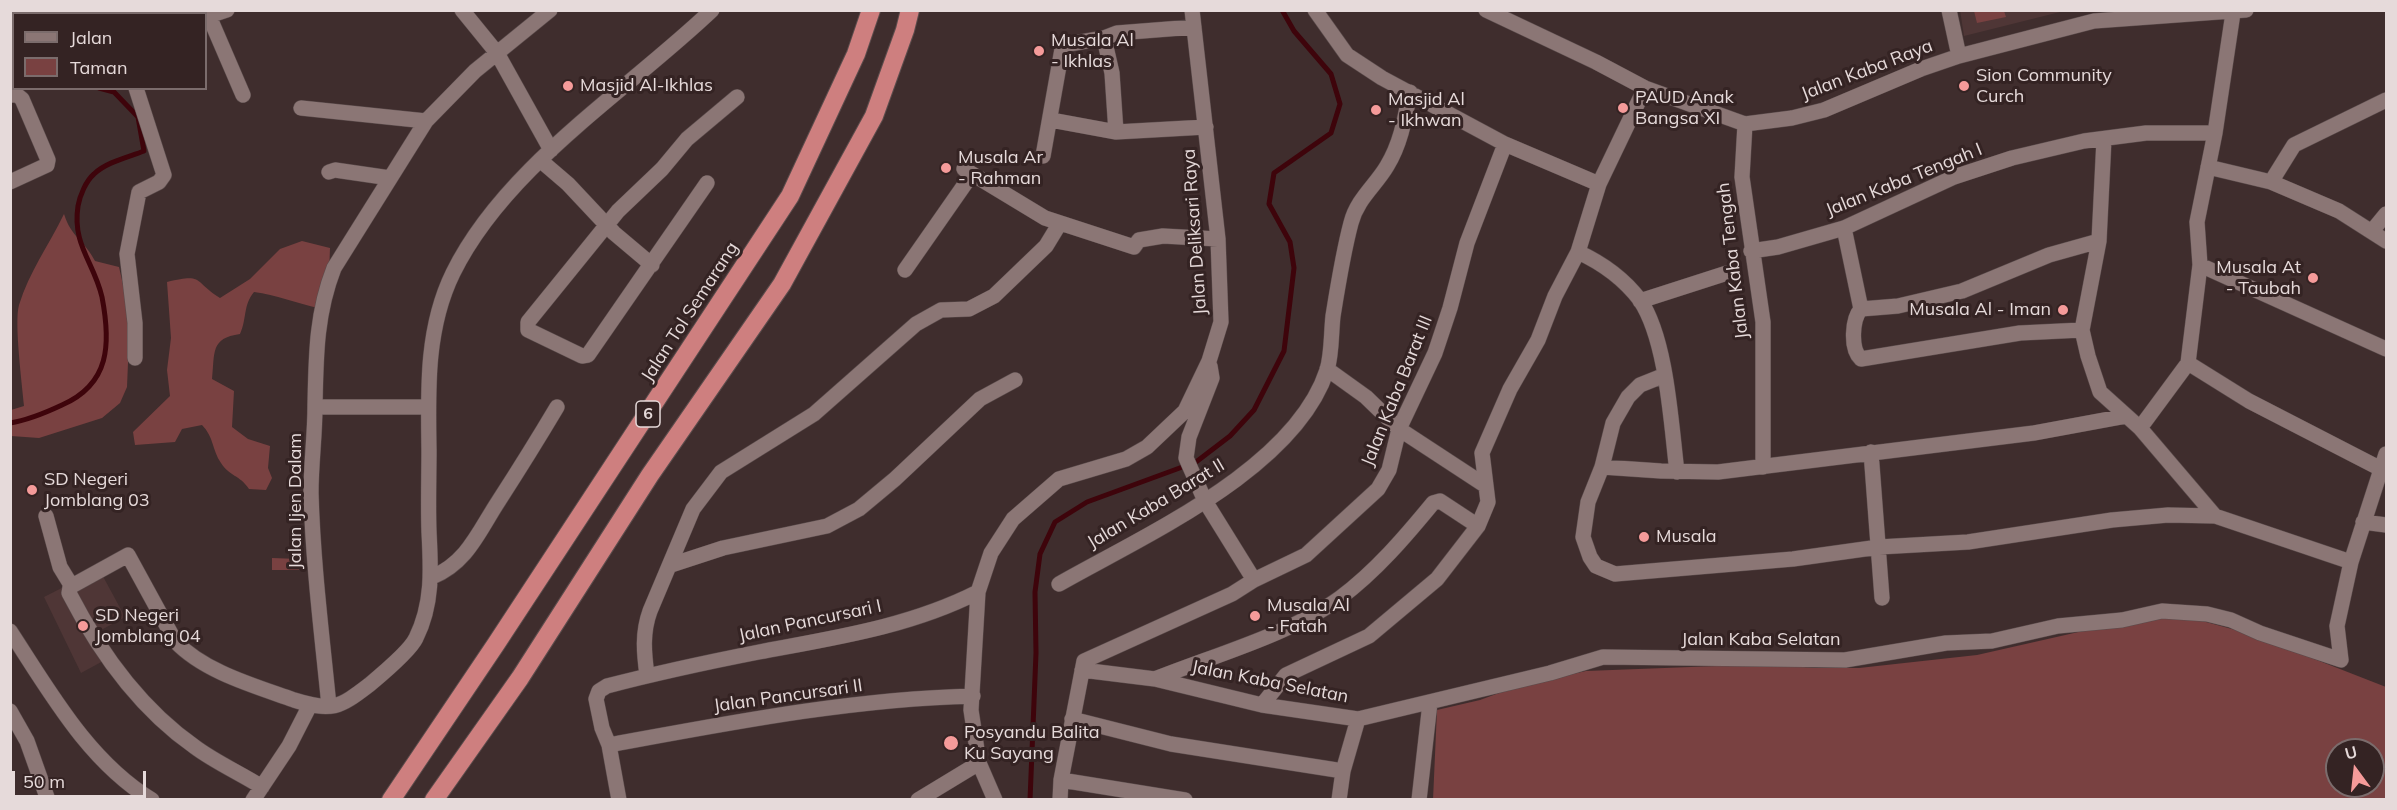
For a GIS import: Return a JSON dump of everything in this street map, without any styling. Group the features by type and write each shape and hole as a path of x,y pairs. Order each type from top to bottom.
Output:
{"highway":[{"name":"Jalan Tol Semarang","path":"391,800 477,674 790,196 856,54 871,10"},
{"name":"6","path":"434,800 520,678 650,476 782,284 874,116 910,10"}],"street":[{"path":"227,10 207,16 243,95"},
{"path":"462,10 497,53 545,155 568,184 607,225 652,265"},
{"name":"Jalan Ijen Dalam","path":"329,706 317,605 311,491 315,407 314,372 319,315 325,292 334,268 426,121 452,93 550,10"},
{"path":"310,705 289,746 257,793 167,727 143,702 90,633 69,592 71,585 128,555 165,626 185,652 259,688 310,705 339,706 359,693 416,640 428,603 432,577 429,532 428,407 431,337 449,280 483,225 508,192 545,155 712,10"},
{"name":"Jalan Deliksari Raya","path":"995,800 979,763 971,710 978,592 991,553 1013,519 1059,479 1110,466 1147,447 1185,411 1209,362 1221,322 1218,239 1192,10"},
{"path":"1315,10 1347,55 1410,93 1505,144 1599,184"},
{"name":"Jalan Kaba Raya","path":"1486,10 1645,88 1745,124 1824,110 1959,56 2094,21 2146,15 2240,12"},
{"path":"1949,10 1959,56"},
{"path":"2140,428 2188,363 2200,265 2197,222 2240,12"},
{"path":"1043,156 1051,120 1060,52 1069,44 1104,38 1117,33 1194,27"},
{"path":"1104,38 1112,73 1116,132"},
{"path":"1262,705 1286,675 1369,636 1437,579 1478,526 1487,508 1482,453 1510,389 1538,340 1555,296 1578,252 1599,184 1645,88"},
{"path":"135,358 127,254 139,192 159,182 164,175 137,90"},
{"name":"Jalan Kaba Barat II","path":"1059,584 1205,501 1255,465 1299,421 1312,404 1327,369 1334,316 1352,220 1362,198 1387,167 1400,142 1410,93"},
{"path":"10,96 17,95 22,99 48,160 47,165 10,182"},
{"path":"707,183 652,265 586,356 528,330 528,322 607,225 687,139 737,97"},
{"path":"2271,182 2294,145 2386,100"},
{"path":"301,108 426,121"},
{"path":"1051,120 1116,132 1206,127"},
{"name":"Jalan Kaba Tengah","path":"1745,124 1742,177 1763,322 1763,467"},
{"name":"Jalan Kaba Tengah I","path":"1751,251 1778,247 1844,228 1954,177 2012,158 2104,139 2146,133 2215,133"},
{"path":"2104,139 2098,241 2082,330 2100,392 2140,428 2215,516"},
{"name":"Jalan Kaba Barat III","path":"1082,670 1084,661 1094,655 1232,594 1254,580 1306,555 1378,489 1389,470 1399,429 1435,353 1450,308 1467,243 1505,144"},
{"path":"2208,168 2271,182 2339,211 2386,241"},
{"path":"329,172 335,170 390,178"},
{"path":"905,270 968,172 1004,195 1060,223 1134,247 1139,240 1163,236 1218,239"},
{"path":"2372,231 2386,214"},
{"path":"647,675 643,649 645,625 693,509 721,472 814,414 916,324 941,310 969,309 994,296 1046,246 1060,223"},
{"path":"1844,228 1861,309"},
{"path":"2082,330 2020,333 1860,359 1856,354 1854,323 1861,309 1898,306 1962,291 2049,255 2098,241"},
{"path":"1578,252 1622,279 1640,301 1649,317 1665,375 1677,472"},
{"path":"2200,265 2386,349"},
{"path":"1640,301 1727,273"},
{"path":"1209,362 1212,378 1189,437 1189,465 1205,501 1254,580"},
{"path":"2188,363 2249,401 2381,469"},
{"path":"1327,369 1366,397 1399,429 1486,486"},
{"path":"1665,375 1640,385 1628,397 1613,423 1602,467 1588,502 1583,537 1596,566 1615,574 1793,559 1879,547 1968,542 2112,520 2168,515 2215,516 2351,562 2386,454"},
{"path":"671,565 723,548 827,526 859,509 895,479 980,399 1015,380"},
{"path":"315,407 428,407"},
{"path":"432,577 454,564 478,537 557,408"},
{"path":"1602,467 1677,472 1763,467 2034,433 2126,416"},
{"path":"1871,452 1882,598"},
{"path":"1155,678 1289,626 1339,599 1381,563 1433,503 1440,501 1478,526"},
{"path":"46,516 60,567 71,585"},
{"path":"2363,522 2386,525"},
{"name":"Jalan Kaba Selatan","path":"1082,670 1155,678 1262,705 1358,719 1430,703 1603,657 1845,660 1946,643 1992,641 2058,626 2122,620 2162,611 2207,614 2231,620 2260,633 2341,660 2337,626 2351,562"},
{"name":"Jalan Pancursari I","path":"609,745 602,728 596,699 599,691 607,686 647,675 848,637 921,615 978,592"},
{"path":"10,631 76,729 109,765 152,800"},
{"path":"1060,800 1061,780 1082,670"},
{"name":"Jalan Pancursari II","path":"609,745 792,714 939,697 973,696"},
{"path":"1419,800 1430,703"},
{"path":"10,711 27,741 48,800"},
{"path":"1072,719 1171,744 1343,771"},
{"path":"1340,800 1343,771 1358,719"},
{"path":"609,745 619,800"},
{"path":"918,800 979,763"},
{"path":"1061,780 1185,800"}],"shaded area":[{"path":"1960,10 2064,11 1964,36"},
{"name":"SD Negeri Jomblang 04","path":"99,569 125,617 92,635 105,660 81,673 44,597"}],"green space":[{"path":"1974,11 2004,11 2006,17 1977,23"},
{"path":"64,214 70,228 95,261 119,267 130,315 127,387 120,403 102,418 39,438 11,436 11,410 24,406 18,339 19,305 34,270"},
{"path":"302,241 330,248 329,274 318,308 254,292 248,302 240,334 223,339 214,354 212,379 234,391 232,427 248,439 270,446 268,468 272,478 266,490 249,489 227,471 218,458 209,434 202,425 182,429 175,442 135,445 133,432 170,396 167,370 171,338 167,282 187,278 197,280 220,298 250,279 280,249"},
{"path":"272,558 299,559 299,570 272,570"},
{"path":"2184,616 2276,641 2299,653 2386,687 2386,799 1433,800 1437,710 1480,700 1518,686 1586,671 1769,664 1815,668 1859,668 1977,655 2105,626"}],"waterway":[{"path":"1030,800 1036,653 1035,592 1040,554 1055,522 1087,502 1196,462 1230,436 1254,410 1284,351 1294,268 1290,242 1269,204 1274,173 1331,133 1340,104 1331,74 1294,31 1282,10"},
{"path":"10,423 43,413 78,396 90,386 103,361 106,346 105,314 102,297 78,232 78,206 86,184 99,170 144,151 138,117 114,92 106,90"}],"place":[{"name":"Musala Al - Ikhlas","path":"1039,51"},
{"name":"Masjid Al-Ikhlas","path":"568,86"},
{"name":"Sion Community Curch","path":"1964,86"},
{"name":"PAUD Anak Bangsa XI","path":"1623,108"},
{"name":"Masjid Al - Ikhwan","path":"1376,110"},
{"name":"Musala Ar - Rahman","path":"946,168"},
{"name":"Musala At - Taubah","path":"2313,278"},
{"name":"Musala Al - Iman","path":"2063,310"},
{"name":"SD Negeri Jomblang 03","path":"32,490"},
{"name":"Musala","path":"1644,537"},
{"name":"Musala Al - Fatah","path":"1255,616"},
{"name":"SD Negeri Jomblang 04","path":"83,626"},
{"name":"Posyandu Balita Ku Sayang","path":"951,743"}]}
